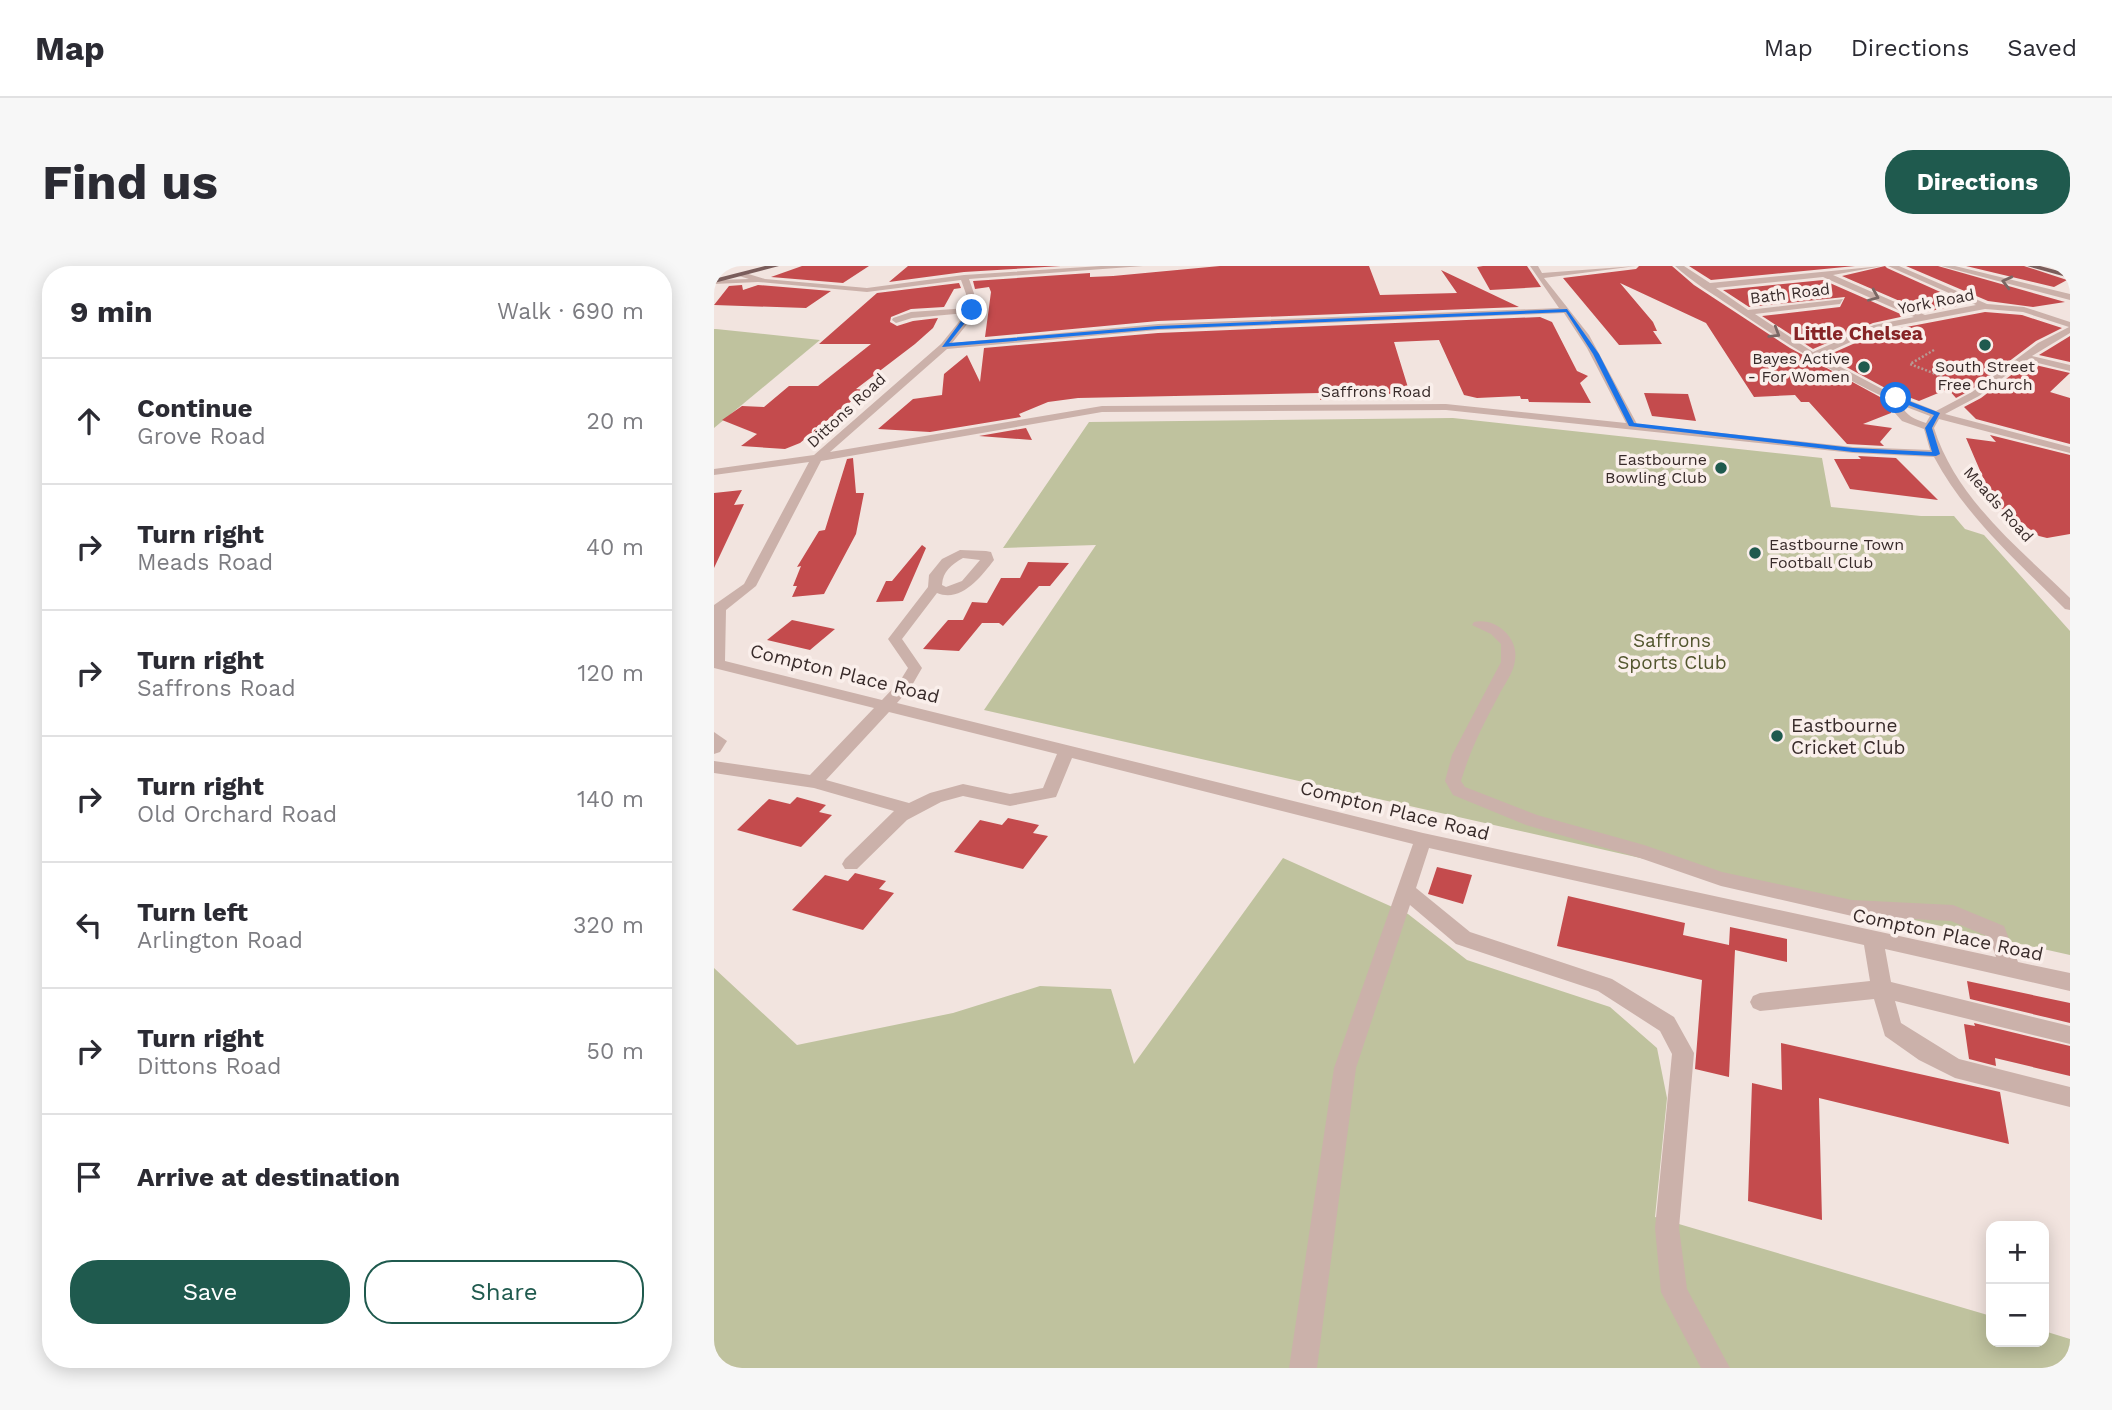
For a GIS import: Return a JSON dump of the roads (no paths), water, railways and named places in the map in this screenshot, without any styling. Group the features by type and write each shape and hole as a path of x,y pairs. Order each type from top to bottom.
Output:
{"main road":[{"path":"714,282 775,266"},
{"path":"2031,266 2070,276"}],"street":[{"path":"714,282 764,281 867,290 964,277 1139,266"},
{"path":"1536,271 1632,266"},
{"path":"1679,266 1744,313 1933,421"},
{"path":"1707,286 1825,275 1878,266"},
{"path":"1892,266 1985,306 2024,310 2070,328"},
{"path":"1945,266 2070,297"},
{"path":"1536,271 1567,310 1596,354 1632,425"},
{"path":"742,274 764,281"},
{"path":"1825,275 1924,318"},
{"path":"896,320 972,310 974,305 964,277"},
{"name":"Bath Road","path":"1744,313 1840,301"},
{"name":"York Road","path":"1814,355 1877,327 1985,306"},
{"name":"Dittons Road","path":"716,663 716,611 749,586 817,458 944,346 972,310"},
{"path":"944,346 1158,327 1567,310"},
{"path":"1933,421 1981,391 2053,337 2070,328"},
{"path":"2026,357 2070,368"},
{"path":"1883,394 1897,407 1902,417 2070,450"},
{"name":"Saffrons Road","path":"714,472 817,458 1102,409 1446,407 1840,449 1936,454"},
{"name":"Meads Road","path":"1933,421 1936,454 1965,496 2070,606"},
{"path":"1822,432 1840,449"},
{"path":"814,782 906,684 915,668 895,639 935,587"},
{"path":"1479,625 1496,631 1508,643 1507,662 1460,755 1453,781 1459,791 1545,825 1644,852 1721,879 1791,897 1852,908 1953,913 1997,932 2010,969"},
{"name":"Compton Place Road","path":"716,663 1423,840 2070,982"},
{"path":"714,737 719,741 714,748"},
{"path":"851,864 901,815 936,797 963,790 1010,800 1050,793 1068,750"},
{"path":"714,767 814,782 911,810"},
{"path":"1303,1368 1345,1068 1423,840"},
{"path":"1406,891 1464,938 1605,985 1667,1024 1683,1053 1667,1228 1674,1292 1716,1368"},
{"path":"1873,939 1881,989 1892,1029 1955,1068 2070,1097"},
{"path":"1760,1002 1881,989 2070,1035"}],"place":[{"name":"South Street Free Church","path":"1985,345"},
{"name":"Bayes Active - For Women","path":"1864,367"},
{"name":"Eastbourne Bowling Club","path":"1721,468"},
{"name":"Eastbourne Town Football Club","path":"1755,553"},
{"name":"Eastbourne Cricket Club","path":"1777,736"}],"district":[{"name":"Little Chelsea","path":"1858,333"}],"park label":[{"name":"Saffrons Sports Club","path":"1672,651"}]}
